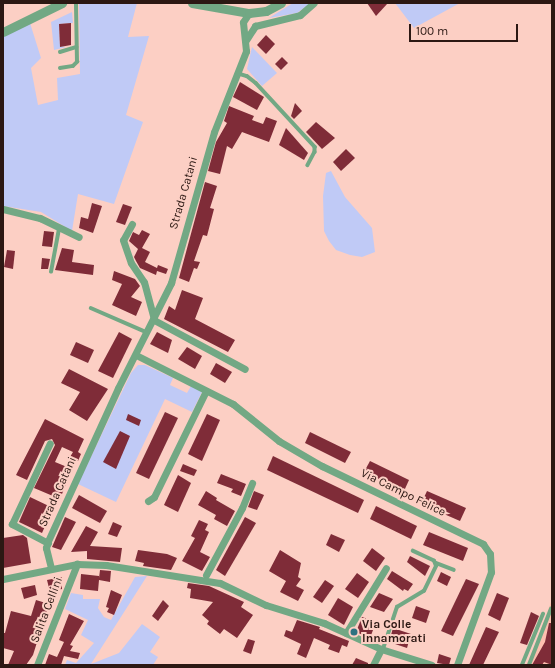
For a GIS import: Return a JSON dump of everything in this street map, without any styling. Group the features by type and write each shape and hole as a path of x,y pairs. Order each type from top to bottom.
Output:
{"street":[{"path":"3,32 62,3"},
{"path":"192,3 234,12 249,13 266,11 281,3"},
{"path":"210,3 248,8 281,3"},
{"path":"246,40 254,27 300,15 314,3"},
{"path":"234,12 246,40"},
{"name":"Strada Catani","path":"51,568 48,543 118,388 154,320 171,283 203,166 246,51 243,22 249,13"},
{"path":"3,209 40,218 59,229 79,237"},
{"path":"132,224 123,240 131,263 144,282 154,320 244,369"},
{"name":"Via Campo Felice","path":"136,355 233,404 279,441 315,462 483,544 490,554 491,572 457,665"},
{"path":"148,501 154,497 206,391"},
{"name":"Strada Catani","path":"48,543 12,524 50,443"},
{"path":"206,575 242,508 252,483"},
{"path":"3,579 51,568 77,564 106,565 220,583"},
{"name":"Salita Cellini","path":"37,665 77,564"},
{"path":"346,633 386,568"},
{"path":"179,577 182,574 206,575 266,605 324,623 382,649 432,665"},
{"path":"374,665 382,649"}],"lane":[{"path":"60,68 75,64 76,3"},
{"path":"60,52 76,47"},
{"path":"237,73 247,76 256,83 316,148 316,152 308,165"},
{"path":"51,272 59,229"},
{"path":"91,308 147,332"},
{"path":"413,551 436,563 454,570"},
{"path":"382,649 398,606 424,592 436,563"},
{"path":"529,665 550,609"},
{"path":"522,665 542,614"}],"shaded area":[{"path":"79,3 137,3 128,37 149,36 126,115 143,122 114,204 78,194 72,231 41,212 3,206 3,37 30,23 41,58 31,68 38,105 58,100 57,78 80,74"},
{"path":"293,3 311,3 297,13 269,18"},
{"path":"395,3 460,3 414,28"},
{"path":"72,12 73,23 59,24 60,46 66,47 54,50 51,22"},
{"path":"252,47 277,73 262,86 247,69"},
{"path":"331,171 345,197 372,228 375,252 362,257 350,255 336,250 329,241 324,231 323,196 326,173"},
{"path":"138,365 145,365 173,378 170,385 187,393 191,386 202,392 192,412 165,399 116,502 78,484 131,373"},
{"path":"147,576 91,664 119,653 142,624 160,637 150,652 158,657 153,665 65,665 67,660 76,663 94,643 81,635 88,620 65,609 71,593 83,595 83,599 100,599 98,608 104,617 111,620 135,577"},
{"path":"551,602 552,665 526,665 535,646"}],"building":[{"path":"367,3 388,3 376,16"},
{"path":"71,23 71,45 60,47 59,24"},
{"path":"266,35 275,44 266,54 257,45"},
{"path":"282,57 288,63 281,70 275,64"},
{"path":"240,82 264,97 257,110 233,97"},
{"path":"295,103 302,111 294,119 291,116"},
{"path":"229,106 254,116 252,120 263,124 266,117 277,121 269,142 242,132 232,149 227,146 220,174 208,171 216,142 227,123 224,121"},
{"path":"316,122 335,138 322,149 306,132"},
{"path":"286,128 308,153 304,160 279,145"},
{"path":"346,149 355,158 341,171 333,162"},
{"path":"205,182 217,186 210,208 214,209 207,236 203,235 194,261 200,262 197,269 194,268 189,282 179,278"},
{"path":"92,203 102,206 93,233 79,228 81,217 88,219"},
{"path":"123,204 132,207 125,225 116,222"},
{"path":"142,230 150,234 142,248 150,252 145,262 157,268 158,265 168,269 166,274 157,271 156,275 140,268 136,261 134,257 138,249 129,241 133,232 139,235"},
{"path":"44,231 54,232 52,247 42,246"},
{"path":"62,248 74,250 72,262 94,265 93,275 55,270"},
{"path":"7,250 15,251 13,269 4,267"},
{"path":"42,258 50,259 48,269 41,269"},
{"path":"114,271 135,279 140,286 131,297 142,302 136,316 112,305 122,284 112,280"},
{"path":"182,290 203,298 195,319 235,340 228,352 164,319 169,306 175,310"},
{"path":"119,332 132,339 113,378 98,371"},
{"path":"157,332 172,340 168,353 150,344"},
{"path":"76,342 94,350 88,363 70,355"},
{"path":"187,347 202,356 195,369 178,359"},
{"path":"216,363 232,372 225,383 210,374"},
{"path":"69,369 108,389 87,421 69,410 80,392 61,383"},
{"path":"165,412 178,418 149,479 136,473"},
{"path":"128,414 141,420 139,426 126,420"},
{"path":"207,414 220,420 202,461 188,454"},
{"path":"45,419 84,439 78,452 81,454 78,461 70,457 73,452 62,447 55,462 72,469 60,499 34,488 55,445 52,439 45,441 27,480 16,475"},
{"path":"120,431 130,436 116,469 103,462"},
{"path":"310,432 351,452 345,463 305,443"},
{"path":"273,456 364,500 358,513 267,470"},
{"path":"370,461 409,480 404,491 364,472"},
{"path":"183,464 197,470 194,476 180,471"},
{"path":"221,474 246,484 241,496 231,492 233,489 217,483"},
{"path":"178,475 191,483 178,512 164,505"},
{"path":"206,491 217,498 216,500 235,511 227,526 214,519 216,515 198,505"},
{"path":"254,491 264,495 257,510 248,507"},
{"path":"427,491 466,508 460,521 421,504"},
{"path":"79,495 107,511 100,523 72,508"},
{"path":"30,497 53,508 42,533 19,522"},
{"path":"376,506 417,526 411,539 370,519"},
{"path":"65,517 76,522 61,550 52,547"},
{"path":"245,517 256,523 225,576 216,570"},
{"path":"199,520 208,524 205,530 209,532 200,552 210,557 202,571 182,561 195,538 191,536"},
{"path":"113,522 122,526 117,537 108,534"},
{"path":"86,526 98,532 90,546 122,548 120,562 87,559 87,551 71,552"},
{"path":"429,532 468,548 463,561 423,545"},
{"path":"331,534 345,540 339,552 326,545"},
{"path":"23,535 27,538 31,563 3,568 3,538"},
{"path":"372,548 385,558 376,571 363,561"},
{"path":"138,550 167,554 177,558 171,570 143,566 144,563 135,561"},
{"path":"280,550 301,563 298,577 301,579 296,586 304,590 298,601 280,592 286,581 269,571"},
{"path":"410,556 430,566 425,576 407,562"},
{"path":"100,570 111,571 110,582 99,580 98,591 80,589 81,574 99,576 99,578"},
{"path":"392,571 413,584 408,591 404,589 403,591 387,579"},
{"path":"441,572 451,577 447,586 437,581"},
{"path":"357,573 369,582 358,598 345,589"},
{"path":"62,577 62,589 50,592 47,580"},
{"path":"466,579 479,584 453,636 441,631"},
{"path":"325,580 334,586 322,603 313,597"},
{"path":"188,583 209,586 244,602 241,607 253,615 237,638 224,629 220,634 207,624 209,621 202,615 213,602 190,598 191,589 187,588"},
{"path":"35,585 37,595 24,599 21,588"},
{"path":"111,590 122,595 114,615 107,612 109,608 106,607"},
{"path":"379,593 393,599 384,612 370,607"},
{"path":"497,593 509,598 500,621 488,615"},
{"path":"338,598 353,607 344,625 328,615"},
{"path":"36,600 49,604 33,655 26,665 8,665 14,651 3,648 3,633 5,633 11,611 31,616"},
{"path":"163,600 169,606 158,621 152,616"},
{"path":"416,606 430,611 426,623 412,618"},
{"path":"531,612 539,616 527,645 520,643"},
{"path":"69,614 84,621 70,645 73,646 70,651 80,653 78,659 64,656 61,665 45,665 49,654 57,657 64,642 59,640"},
{"path":"362,617 376,622 370,638 356,632"},
{"path":"297,620 320,627 319,629 349,641 347,647 342,645 339,653 328,649 330,645 314,638 306,658 297,654 301,644 284,636 286,630 292,632"},
{"path":"549,623 552,623 552,665 544,662 542,665 532,665 545,642"},
{"path":"486,627 499,632 483,665 469,665"},
{"path":"393,628 411,634 407,648 389,642"},
{"path":"248,639 255,641 251,654 243,651"},
{"path":"439,654 451,658 449,665 437,663"},
{"path":"356,658 368,663 368,665 352,665"}],"place":[{"name":"Via Colle Innamorati","path":"354,632"}]}
